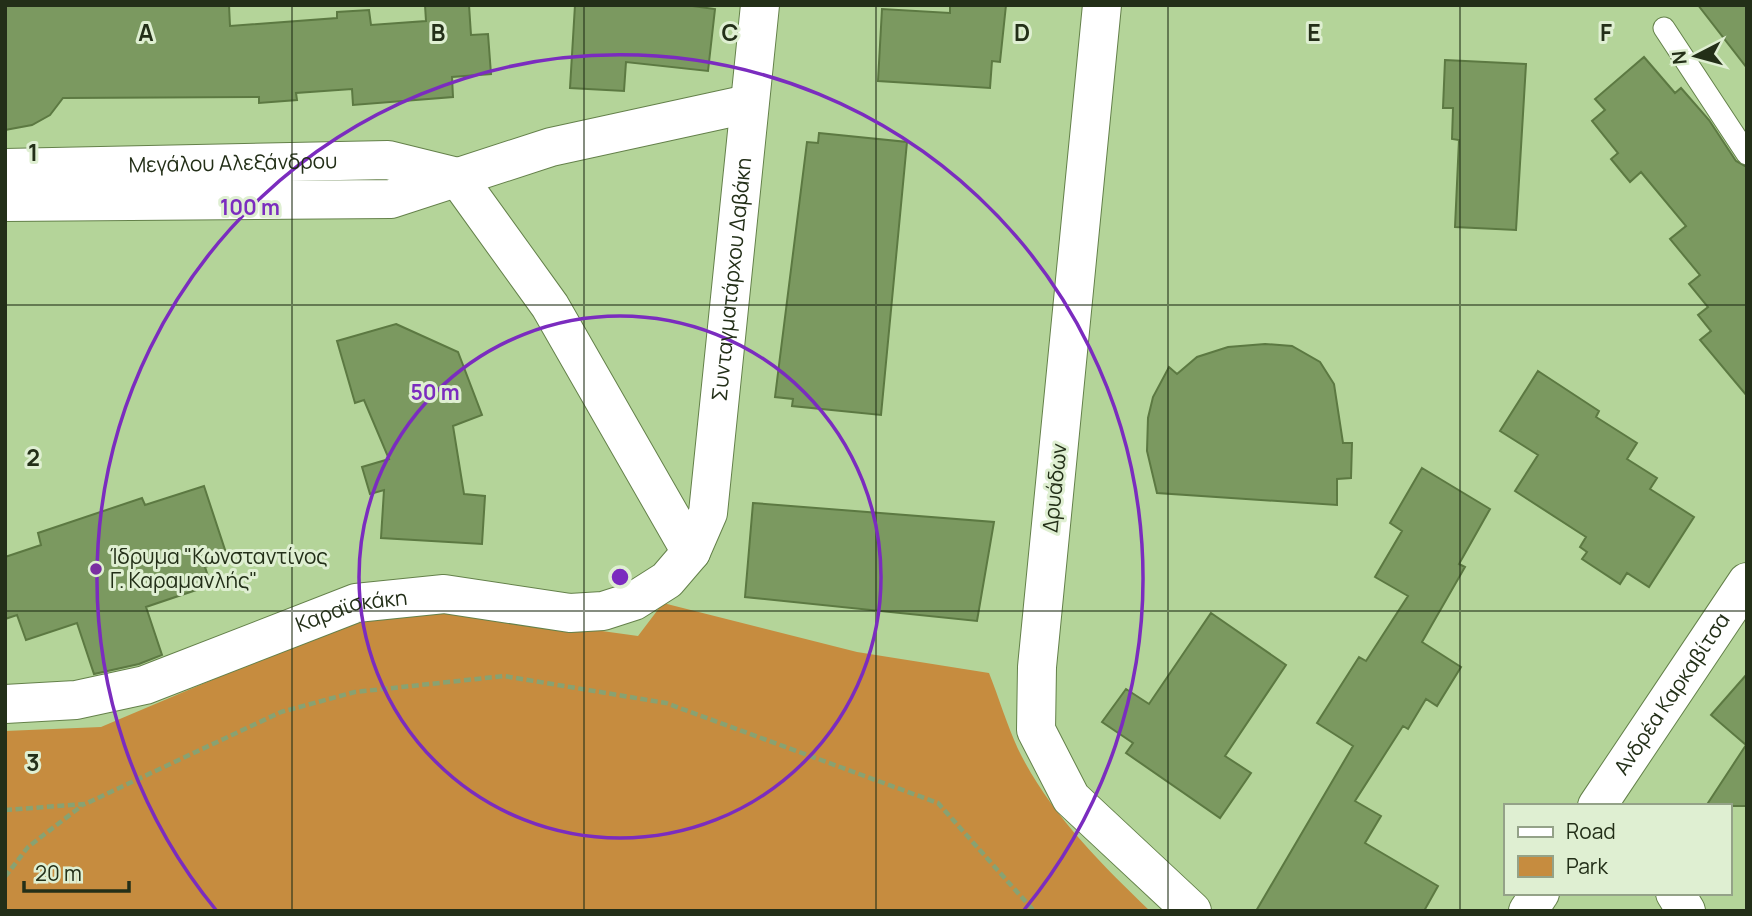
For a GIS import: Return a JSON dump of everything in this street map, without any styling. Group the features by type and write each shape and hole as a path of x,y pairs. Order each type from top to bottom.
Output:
{"street":[{"name":"Συνταγματάρχου Δαβάκη","path":"691,552 708,513 760,5"},
{"name":"Δρυάδων","path":"1102,5 1038,653 1036,730 1071,798 1192,911"},
{"name":"Μεγάλου Αλεξάνδρου","path":"5,202 391,199 551,147 748,104"},
{"name":"Μεγάλου Αλεξάνδρου","path":"5,168 388,160 457,177"},
{"path":"457,177 550,306 691,552"},
{"name":"Καραϊσκάκη","path":"5,704 76,700 145,685 356,603 444,594 570,613 603,611 634,601 667,580 691,552"},
{"name":"Ανδρέα Καρκαβίτσα","path":"1612,797 1747,582"},
{"path":"1528,911 1539,895"},
{"path":"1676,895 1686,911"}],"lane":[{"path":"1664,29 1747,154"}],"path":[{"path":"5,877 28,847 85,803 281,712 355,692 504,676 666,703 938,803 1034,911"},
{"path":"5,810 85,803"}],"green space":[{"path":"663,603 857,652 989,673 1018,749 1044,794 1077,836 1150,911 5,911 5,731 101,727 367,614 443,609 638,636"}],"building":[{"path":"5,5 229,5 230,26 337,18 337,12 369,10 371,25 426,21 425,5 469,5 471,35 488,34 491,74 452,77 453,97 353,105 352,89 296,93 297,100 259,103 259,97 63,98 50,115 32,125 5,130"},
{"path":"575,5 685,5 715,9 708,71 626,62 624,91 570,88"},
{"path":"950,5 1006,5 1000,62 992,61 990,88 878,81 882,9 950,13"},
{"path":"1698,5 1747,5 1747,68"},
{"path":"1644,57 1675,93 1681,88 1709,120 1736,161 1747,167 1747,396 1700,340 1711,331 1698,315 1708,307 1689,284 1700,275 1670,239 1686,226 1641,172 1630,182 1611,159 1618,153 1592,121 1605,110 1595,99"},
{"path":"1445,60 1526,64 1516,230 1455,227 1459,140 1452,139 1453,108 1443,108"},
{"path":"819,133 907,142 881,415 792,406 793,399 775,397 807,142 818,143"},
{"path":"396,324 458,352 482,415 453,426 464,494 485,496 482,544 381,538 384,490 370,494 362,467 389,459 364,400 355,403 337,341"},
{"path":"1265,344 1292,346 1320,362 1334,384 1343,443 1352,443 1351,478 1337,479 1337,505 1157,493 1147,451 1148,418 1153,397 1169,367 1177,374 1197,357 1228,347"},
{"path":"1538,371 1599,411 1596,417 1637,443 1627,459 1657,478 1650,489 1694,517 1649,587 1627,573 1620,584 1582,559 1587,552 1580,547 1586,537 1515,491 1538,455 1500,431"},
{"path":"1422,468 1490,509 1459,564 1465,567 1422,642 1461,667 1437,706 1426,699 1408,729 1403,726 1355,801 1381,816 1365,843 1438,886 1424,911 1256,911 1353,746 1317,723 1359,657 1366,661 1408,596 1375,577 1402,531 1390,523"},
{"name":"Ίδρυμα \"Κωνσταντίνος Γ. Καραμανλής\"","path":"204,486 228,559 205,567 211,585 146,607 162,655 139,664 94,674 77,623 26,640 17,615 5,619 5,557 41,545 38,533 142,498 145,505"},
{"path":"753,503 994,522 977,621 745,597"},
{"path":"1211,613 1286,665 1225,756 1251,773 1220,818 1126,753 1133,743 1102,722 1126,689 1149,704"},
{"path":"1747,674 1747,806 1707,804 1746,745 1711,715"}],"place":[{"name":"Ίδρυμα \"Κωνσταντίνος Γ. Καραμανλής\"","path":"96,569"}]}
